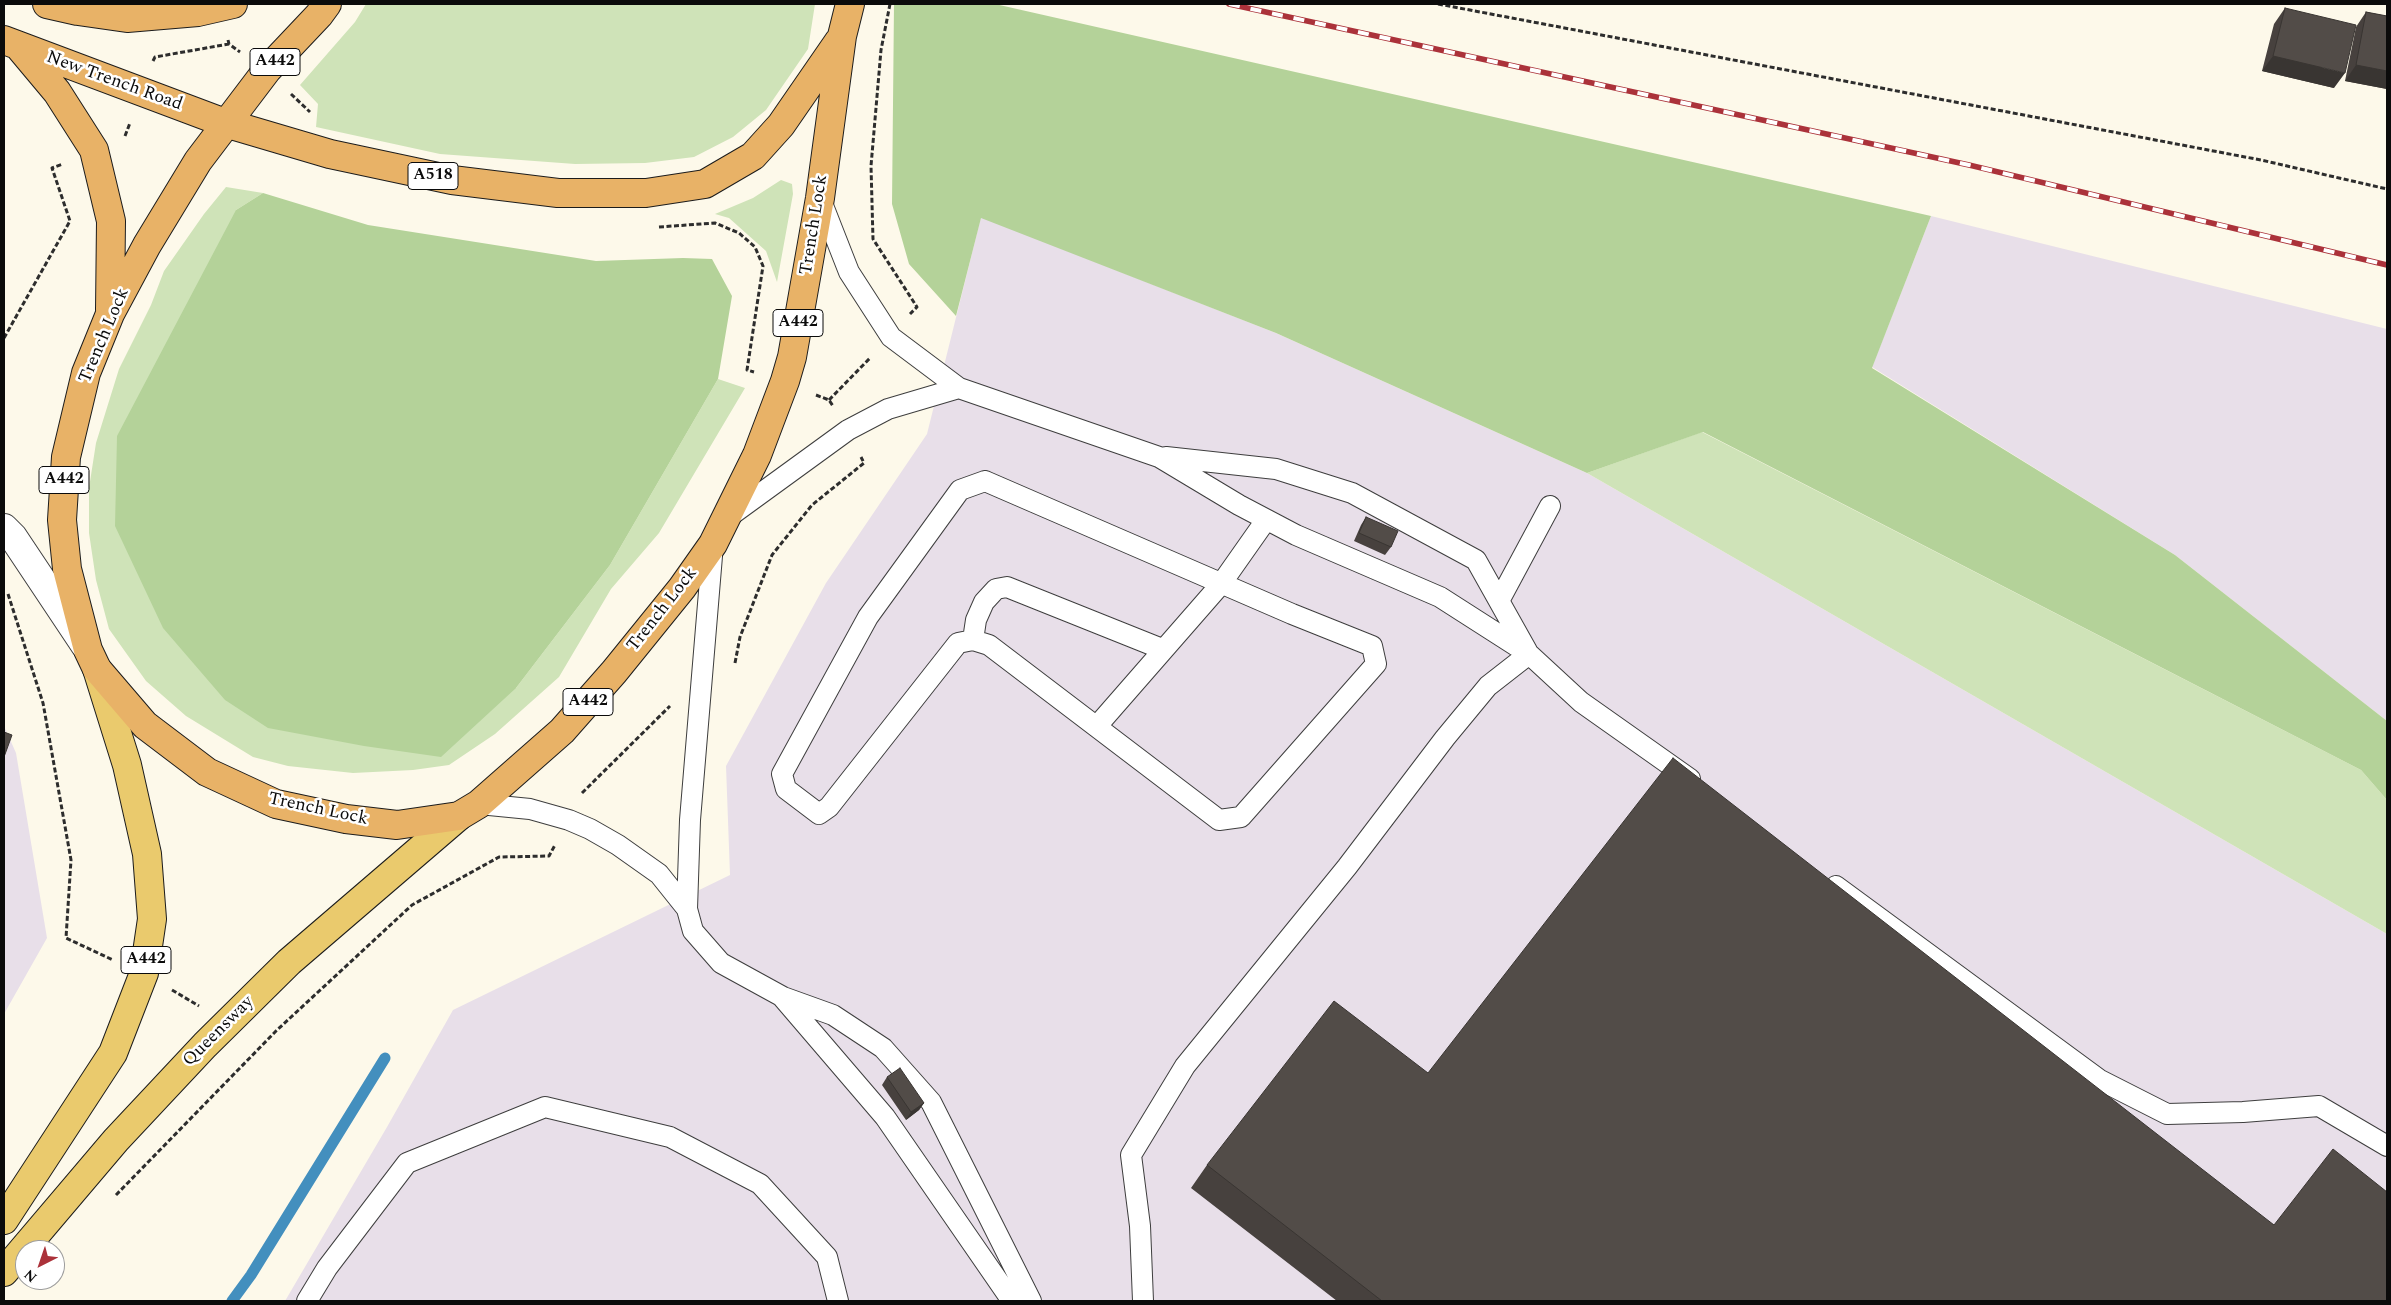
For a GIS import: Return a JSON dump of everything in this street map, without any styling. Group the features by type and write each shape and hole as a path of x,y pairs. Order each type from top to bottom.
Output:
{"highway":[{"path":"47,4 78,11 127,18 198,12 234,4"},
{"name":"A442","path":"225,123 267,70 327,4"},
{"name":"Trench Lock","path":"225,123 198,161 178,194 110,314 86,373 65,466 62,520 67,569 93,659 145,725 207,772 276,804 346,819 397,824 469,810 562,732 614,672 682,588 713,544 757,455 792,357 820,198 842,36 850,4"},
{"name":"A518","path":"225,123 330,154 452,180 558,193 646,193 705,184 753,156 781,125 842,36"},
{"name":"New Trench Road","path":"12,44 225,123"},
{"name":"A518","path":"12,44 57,92 94,150 111,221 110,314"}],"main road":[{"name":"A442","path":"4,1220 114,1053 144,974 152,919 147,854 127,765 93,659"},
{"name":"Queensway","path":"4,1272 116,1140 205,1045 289,962 469,810"}],"street":[{"path":"4,528 13,537 93,659"}],"lane":[{"path":"820,198 849,272 890,337 958,388 1159,457 1266,520 1322,547 1440,597 1529,654 1581,702 1708,792"},
{"path":"726,520 848,430 888,409 958,388"},
{"path":"1159,457 1276,469 1352,492 1476,560 1529,654"},
{"path":"985,481 1221,584 1372,646 1376,664 1240,817 1219,820 988,645 973,640 958,643 829,807 819,814 786,789 782,774 868,617 960,490 985,481"},
{"path":"1499,601 1550,506"},
{"path":"1096,726 1221,584 1266,520"},
{"path":"713,544 690,820 688,909 692,931 721,963 782,997 833,1015 883,1048 931,1102 1031,1301"},
{"path":"973,640 976,620 984,602 996,589 1007,587 1162,649"},
{"path":"1143,1301 1140,1226 1131,1155 1185,1066 1347,866 1445,738 1488,686 1529,654"},
{"path":"469,810 530,809 569,820 618,845 659,874 688,909"},
{"path":"1820,874 2100,1080 2167,1114 2243,1112 2319,1106 2387,1146"},
{"path":"782,997 885,1117 1012,1301"},
{"path":"307,1301 327,1268 408,1163 545,1107 670,1137 760,1184 827,1257 838,1301"}],"path":[{"path":"735,664 740,637 772,555 812,505 864,463 848,430 829,400 890,337 916,307 873,239 871,166 881,50 890,4"},
{"path":"1438,4 2261,160 2387,189"},
{"path":"151,66 155,57 229,44"},
{"path":"4,338 70,221 52,168 61,164"},
{"path":"6,587 43,704 71,860 66,938"},
{"path":"109,1202 276,1031 412,906 499,857 549,856 584,789 671,705 700,708"}],"shaded area":[{"path":"1931,216 2387,329 2387,721 2175,555 1872,367"},
{"path":"981,217 1276,333 1587,473 2387,934 2387,1301 285,1301 453,1010 730,875 726,766 826,583 927,434"},
{"path":"4,726 16,753 47,938 4,1014"}],"green space":[{"path":"366,4 815,4 808,49 766,110 733,137 694,157 645,163 575,164 440,154 316,127 318,104 300,85 355,22"},
{"path":"894,4 995,4 1931,216 1872,368 2175,555 2387,721 2387,800 2361,770 1703,432 1587,473 1276,333 981,218 956,316 909,264 892,204"},
{"path":"781,180 792,184 793,194 777,282 766,251 729,218 715,214 753,198"},
{"path":"226,187 263,193 236,210 516,688 610,565 718,379 745,388 659,533 611,589 559,677 495,734 449,765 413,770 353,773 288,766 253,757 186,716 146,681 109,629 96,580 89,533 89,488 96,443 119,369 151,305 164,271 204,214"},
{"path":"263,193 368,225 596,261 712,259 732,296 718,379 610,565 516,688 441,757 364,746 268,728 225,700 163,628 115,526 117,436 236,210"},
{"path":"1702,432 2361,770 2387,800 2387,934 1587,473"}],"building":[{"path":"2285,8 2356,25 2345,73 2273,56"},
{"path":"2366,12 2387,16 2387,71 2356,65"},
{"path":"1366,517 1398,531 1391,547 1359,533"},
{"path":"4,732 12,735 4,757"},
{"path":"1673,758 2274,1225 2333,1149 2387,1192 2387,1301 1382,1301 1207,1165 1334,1001 1428,1073"},
{"path":"900,1068 924,1103 911,1112 887,1077"}],"waterway":[{"path":"232,1301 251,1275 385,1058"}],"railway":[{"path":"1229,4 1969,165 2387,265"}]}
